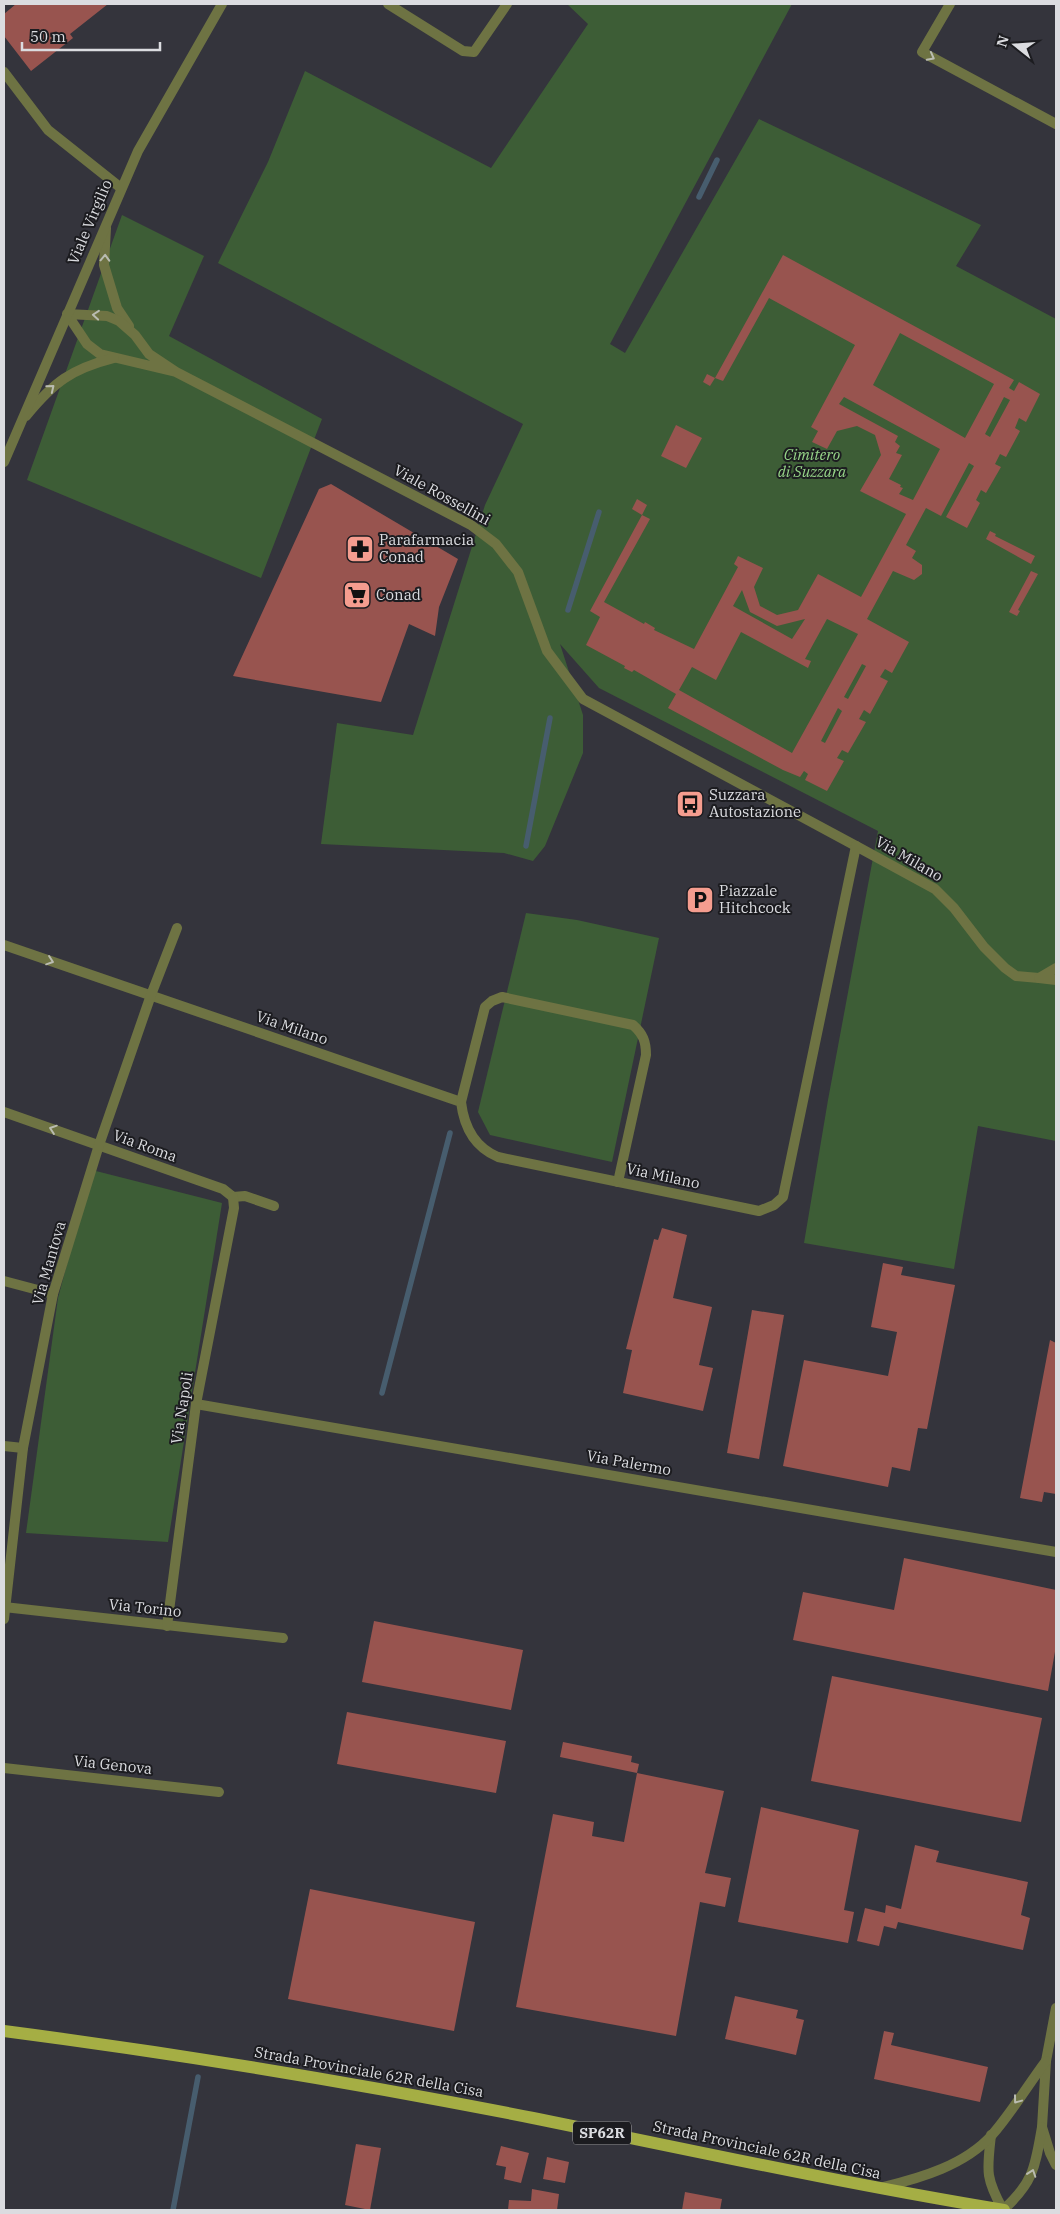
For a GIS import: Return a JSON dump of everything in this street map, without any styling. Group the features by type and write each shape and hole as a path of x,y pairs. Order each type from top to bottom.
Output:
{"main road":[{"name":"Strada Provinciale 62R della Cisa","path":"4,2032 147,2049 200,2058 530,2118 876,2189 1003,2210"}],"street":[{"name":"Viale Virgilio","path":"5,458 138,151 222,4"},
{"path":"388,4 463,51 474,52 507,4"},
{"path":"950,4 922,52 1056,124"},
{"path":"4,72 48,130 121,188"},
{"path":"107,221 104,265 117,308 149,354 176,372"},
{"path":"67,314 107,316 119,321 134,335"},
{"path":"67,314 87,344 100,354 176,372"},
{"path":"19,424 48,390 93,363 117,358"},
{"name":"Viale Rossellini","path":"176,372 471,525 496,544 518,572 547,651 583,699 856,846"},
{"name":"Via Milano","path":"4,945 461,1102 462,1117 467,1130 488,1153 498,1157 759,1211 774,1205 783,1197 856,846 935,889 954,908 984,947 1016,976 1056,980"},
{"name":"Via Mantova","path":"4,1619 23,1448 53,1294 99,1145 151,995 177,928"},
{"path":"1039,978 1056,968"},
{"path":"461,1102 485,1007 494,999 502,997 633,1025 642,1034 646,1044 646,1054 618,1182"},
{"name":"Via Roma","path":"4,1112 224,1189 232,1197 245,1196 274,1206"},
{"name":"Via Napoli","path":"167,1626 196,1404 234,1208 232,1197"},
{"path":"4,1282 53,1294"},
{"name":"Via Palermo","path":"196,1404 1056,1552"},
{"path":"4,1446 23,1448"},
{"name":"Via Torino","path":"4,1607 283,1638"},
{"name":"Via Genova","path":"4,1768 220,1792"},
{"path":"991,2135 987,2167 990,2186 1003,2210 1028,2184 1036,2159 1042,2127 1046,2061 1056,2008"},
{"path":"876,2189 914,2179 941,2168 971,2152 991,2135 1046,2061"},
{"path":"1042,2127 1056,2165"}],"green space":[{"name":"Cimitero di Suzzara","path":"567,4 792,4 610,344 625,353 759,119 981,225 956,266 1056,319 1056,1141 978,1126 954,1269 804,1243 828,1100 878,831 599,688 560,644 583,715 583,753 545,846 533,861 504,853 321,844 337,723 413,735 485,505 523,424 218,263 268,162 305,71 491,168 588,24"},
{"path":"122,215 204,256 169,336 322,419 261,578 27,480"},
{"path":"526,913 577,920 659,938 612,1162 490,1135 478,1112"},
{"path":"92,1170 222,1203 168,1542 26,1533 58,1298"}],"building":[{"path":"16,4 108,4 70,34 73,38 31,71 4,36 4,14"},
{"path":"783,255 1014,380 1009,388 1014,391 1019,382 1040,394 1026,422 1019,418 1015,428 1020,431 1006,457 1000,454 995,464 1001,467 986,493 981,490 976,500 980,503 967,528 946,517 974,466 969,463 941,516 926,508 906,545 916,551 912,558 922,565 922,574 914,580 893,571 867,619 909,642 892,673 885,669 880,677 888,681 870,714 864,710 859,719 866,722 848,753 842,750 837,758 844,761 827,791 805,780 808,774 804,771 800,777 783,770 668,708 676,694 634,670 632,672 624,668 625,666 586,645 600,617 590,611 642,515 650,519 604,602 644,624 645,622 655,628 654,630 694,649 738,567 734,564 738,556 763,568 754,587 760,606 777,615 798,610 818,574 861,597 906,514 860,491 881,455 875,435 857,426 837,431 827,449 812,442 818,431 811,427 855,345 769,298 723,381 715,378","holes":["900,333 994,384 965,438 873,385","844,397 940,449 913,500 899,494 903,488 889,479 902,455 896,453 900,446 895,442 898,436 839,404","1004,397 1010,400 990,437 985,434","742,590 750,612 777,626 805,619 792,639 733,606","827,619 858,634 792,753 679,690 692,667 716,680 741,632 808,668 811,661 805,659","862,664 866,666 848,699 844,697","838,708 842,711 825,743 821,741"]},
{"path":"707,374 715,378 710,386 703,382"},
{"path":"676,425 702,438 686,468 661,456"},
{"name":"Conad","path":"331,484 458,559 439,607 435,636 409,624 381,702 233,676 319,489"},
{"path":"637,499 647,505 642,515 632,509"},
{"path":"990,531 996,534 995,536 1035,556 1031,564 986,539"},
{"path":"1031,571 1038,574 1018,610 1020,611 1017,616 1009,612"},
{"path":"662,1228 687,1235 673,1298 712,1307 699,1365 713,1368 703,1411 623,1393 632,1350 626,1349 654,1239 658,1240"},
{"path":"883,1263 903,1267 901,1275 955,1285 927,1429 918,1428 910,1471 892,1467 888,1487 783,1466 804,1360 888,1376 897,1332 871,1327"},
{"path":"752,1310 784,1315 759,1459 727,1453"},
{"path":"1050,1340 1056,1343 1056,1494 1044,1492 1042,1502 1020,1498"},
{"path":"904,1558 1056,1590 1056,1646 1048,1691 793,1640 803,1592 894,1610"},
{"path":"374,1621 523,1650 511,1710 362,1682"},
{"path":"832,1676 1042,1718 1021,1822 811,1781"},
{"path":"347,1712 506,1741 496,1793 337,1764"},
{"path":"563,1742 632,1756 631,1762 639,1764 637,1773 560,1757"},
{"path":"637,1773 724,1791 705,1873 731,1878 725,1907 700,1902 676,2036 516,2007 553,1814 594,1822 592,1836 624,1842"},
{"path":"761,1807 859,1830 844,1910 854,1912 848,1943 738,1922"},
{"path":"915,1845 939,1851 936,1862 1028,1882 1021,1915 1030,1918 1023,1950 898,1922 896,1929 884,1926 879,1946 857,1941 865,1908 885,1913 886,1905 901,1909"},
{"path":"310,1889 475,1922 454,2031 288,1999"},
{"path":"735,1996 798,2010 796,2018 804,2020 796,2055 725,2039"},
{"path":"884,2031 894,2033 891,2045 988,2067 980,2102 874,2079"},
{"path":"356,2144 381,2148 370,2210 345,2205"},
{"path":"501,2146 529,2153 521,2183 504,2179 506,2167 496,2165"},
{"path":"547,2157 569,2162 565,2183 543,2179"},
{"path":"532,2189 559,2194 557,2210 508,2210 509,2200 531,2201"},
{"path":"685,2192 722,2199 720,2210 682,2210"}],"waterway":[{"path":"699,197 717,160"},
{"path":"568,610 599,512"},
{"path":"526,846 550,718"},
{"path":"382,1393 450,1133"},
{"path":"173,2210 198,2077"}],"place":[{"name":"Parafarmacia Conad","path":"360,549"},
{"name":"Conad","path":"357,595"},
{"name":"Suzzara Autostazione","path":"690,804"},
{"name":"Piazzale Hitchcock","path":"700,900"}]}
